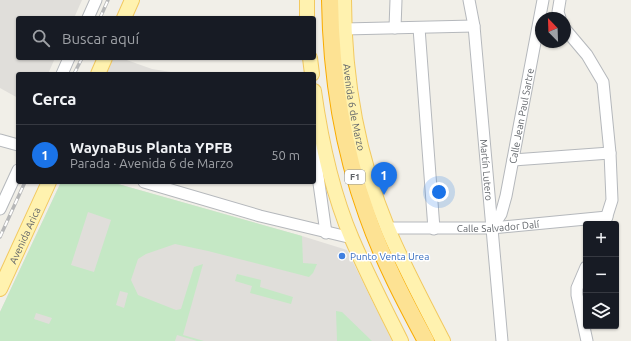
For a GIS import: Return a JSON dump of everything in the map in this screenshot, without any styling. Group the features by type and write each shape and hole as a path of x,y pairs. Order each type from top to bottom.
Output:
{"highway":[{"name":"F1","path":"320,0 324,71 334,128 347,183 371,245 416,341"},
{"name":"Avenida 6 de Marzo","path":"330,0 334,72 343,129 355,177 374,233 400,291 426,341"}],"main road":[{"path":"125,16 132,0"},
{"path":"307,0 308,16"},
{"name":"Avenida 6 de Marzo","path":"344,0 344,29 347,69 364,160 388,228 443,341"},
{"path":"99,72 104,60"},
{"path":"310,60 312,72"},
{"path":"316,105 321,140 352,238 401,341"},
{"name":"Avenida Arica","path":"0,289 47,184"}],"street":[{"path":"89,16 96,0"},
{"path":"395,28 396,0"},
{"name":"Martín Lutero","path":"469,0 474,26 502,341"},
{"name":"Calle Jean Paul Sartre","path":"542,12 543,0"},
{"path":"558,12 560,0"},
{"path":"344,29 474,26"},
{"path":"419,28 434,229"},
{"path":"571,36 587,55 603,82 610,153 612,200 606,220"},
{"name":"Calle Jean Paul Sartre","path":"492,228 501,214 536,48"},
{"path":"63,72 68,60"},
{"path":"0,140 16,144"},
{"path":"513,160 610,153"},
{"path":"316,162 326,233"},
{"path":"0,209 16,174"},
{"path":"151,184 260,216 352,238"},
{"name":"Calle Salvador Dalí","path":"388,228 492,228 606,220"},
{"path":"583,274 577,288 576,295 587,341"}],"shaded area":[{"path":"0,0 82,0 75,16 16,16 16,60 54,60 49,72 16,72 16,97 0,88"},
{"path":"112,60 127,60 152,69 171,72 106,72"},
{"path":"60,184 118,184 347,250 392,341 0,341 0,312"}],"green space":[{"path":"60,184 118,184 302,236 303,263 317,264 313,273 309,277 175,244 146,254 138,259 131,280 138,295 176,310 181,309 194,267 203,264 183,335 204,341 197,341 177,335 175,341 0,341 0,312","holes":["88,212 111,220 94,272 71,265","120,291 128,293 124,308 116,305","36,313 52,318 49,324 34,319"]},
{"path":"237,274 261,280 260,287 293,297 291,304 250,293 252,286 235,281"},
{"path":"336,311 342,312 372,341 337,341"}],"railway":[{"path":"101,16 108,0"},
{"path":"75,72 81,60"},
{"path":"0,237 24,184"}],"place":[{"name":"WaynaBus Planta YPFB","path":"384,195"},
{"name":"Punto Venta Urea","path":"342,256"}]}
